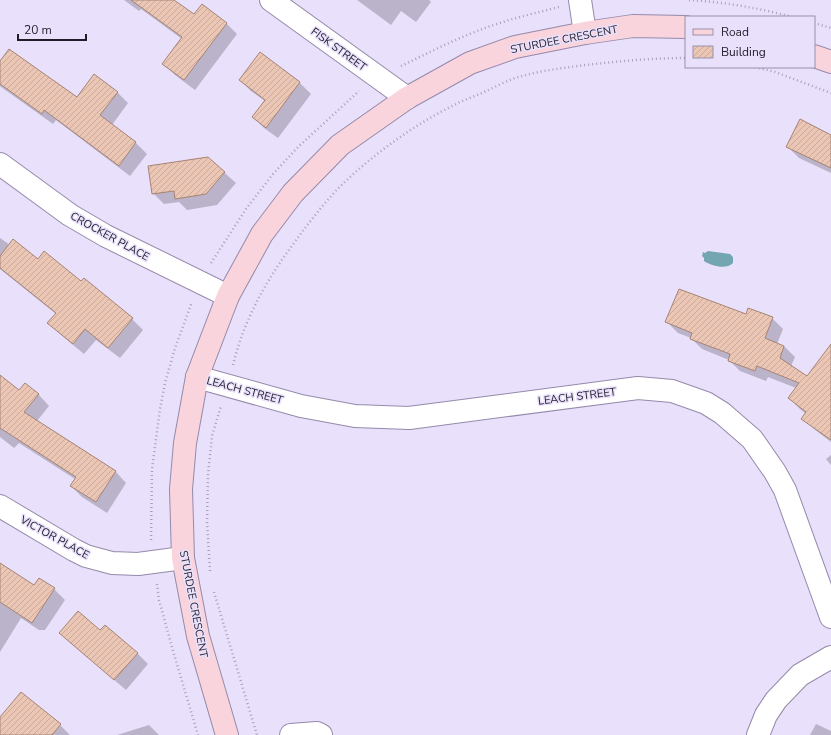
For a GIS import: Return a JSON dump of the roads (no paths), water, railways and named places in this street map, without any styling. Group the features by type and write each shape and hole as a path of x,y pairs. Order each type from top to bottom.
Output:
{"street":[{"name":"FISK STREET","path":"271,0 407,98"},
{"path":"580,2 585,33"},
{"name":"STURDEE CRESCENT","path":"227,735 198,636 183,558 181,489 184,443 197,377 228,296 262,234 293,193 340,145 407,98 470,63 515,47 585,33 633,26 685,26"},
{"path":"815,56 831,62"},
{"name":"CROCKER PLACE","path":"0,164 70,215 106,236 228,296"},
{"name":"LEACH STREET","path":"197,377 301,406 355,416 409,418 638,388 672,391 706,403 722,413 752,439 775,472 785,490 831,617"},
{"name":"VICTOR PLACE","path":"0,506 86,556 112,563 138,564 183,558"},
{"path":"758,735 766,715 776,700 800,675 831,657"},
{"path":"291,735 317,733 321,735"}]}
